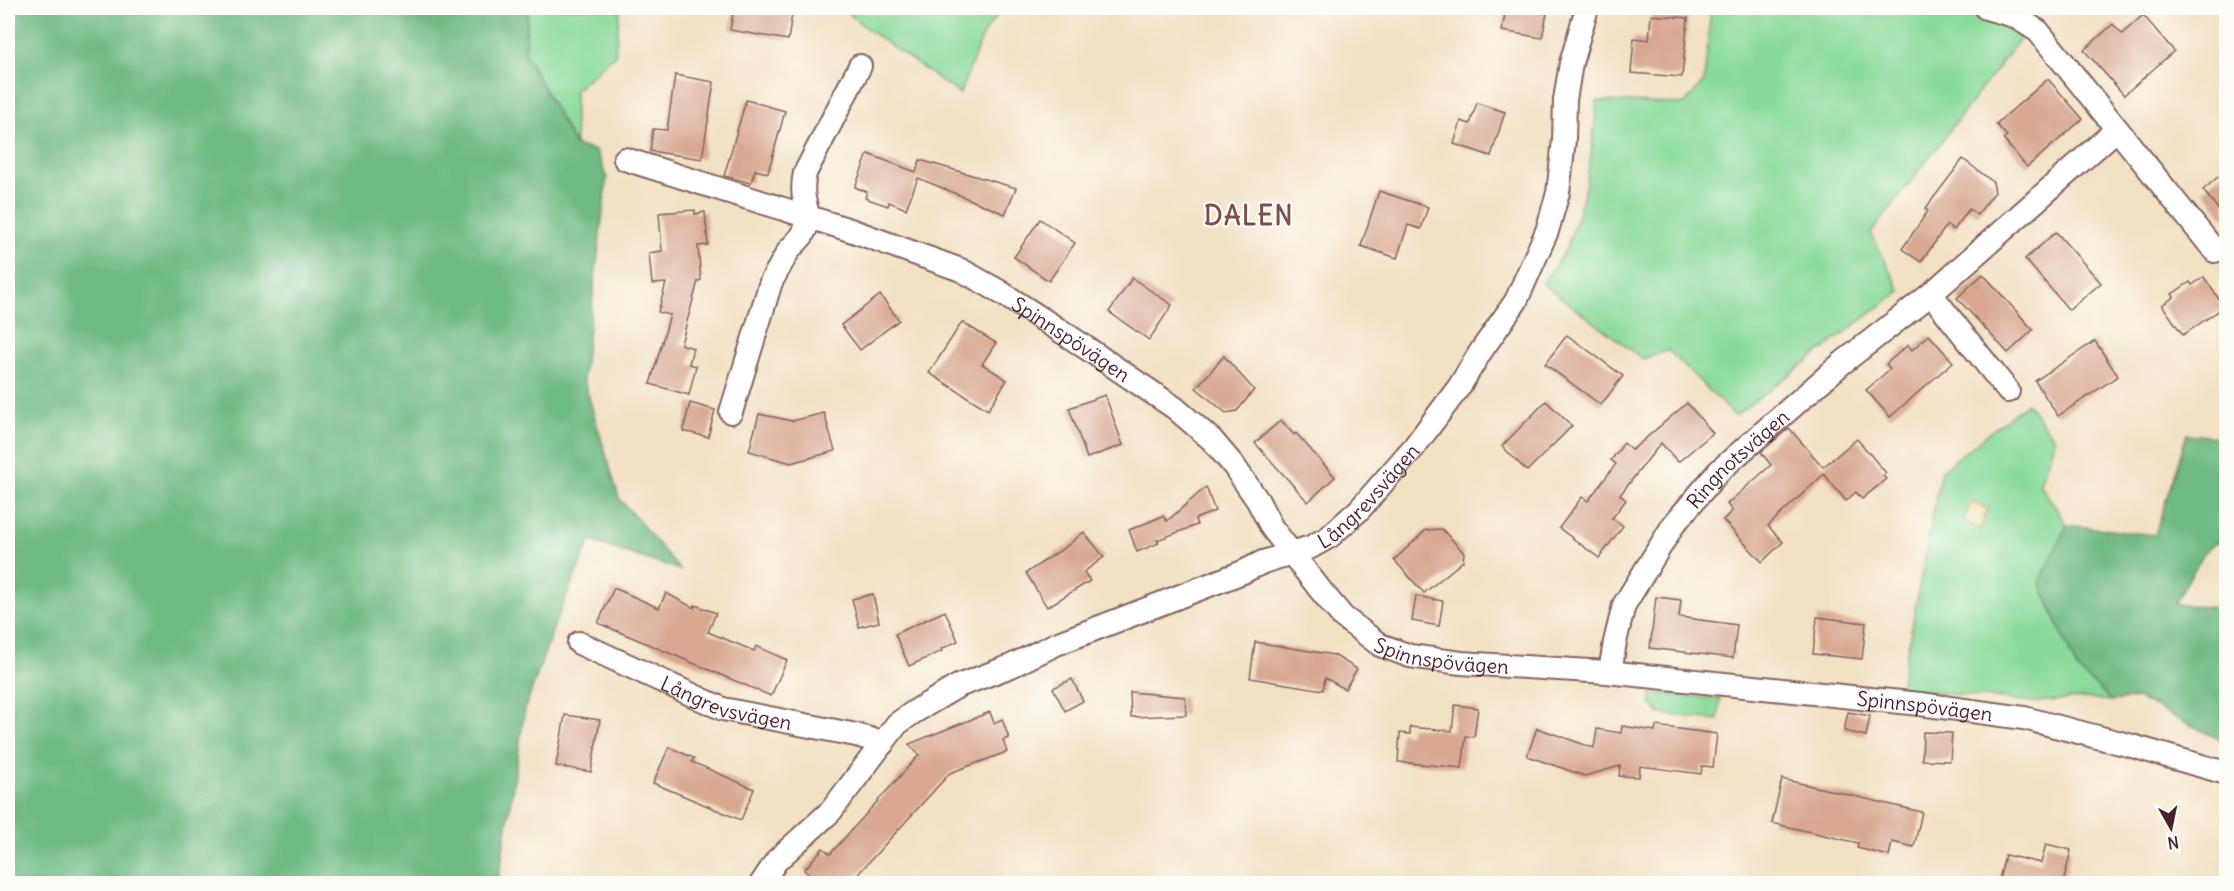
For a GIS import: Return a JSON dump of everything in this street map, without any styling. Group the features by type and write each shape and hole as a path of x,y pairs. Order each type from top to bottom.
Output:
{"street":[{"name":"Långrevsvägen","path":"761,884 777,860 831,811 897,724 958,686 1011,666 1056,644 1244,572 1263,562 1311,547 1329,537 1359,510 1414,447 1459,387 1516,301 1547,231 1558,193 1564,140 1565,100 1571,63 1587,8"},
{"path":"1986,8 2014,16 2038,31 2215,251"},
{"path":"731,412 771,282 789,250 802,236 810,219 803,200 802,185 805,173 860,66"},
{"name":"Ringnotsvägen","path":"1610,672 1624,605 1674,524 1719,471 1841,364 1931,294 2117,129"},
{"name":"Spinnspövägen","path":"625,159 854,231 961,270 997,290 1174,408 1212,441 1234,466 1258,501 1272,528 1291,554 1343,617 1380,645 1410,656 1461,663 1610,672 1920,704 2024,718 2226,773"},
{"path":"1931,294 2008,391"},
{"name":"Långrevsvägen","path":"579,643 723,709 856,735 883,743"}],"green space":[{"path":"8,8 528,8 525,54 575,145 596,151 607,177 583,378 619,498 680,570 590,541 556,621 525,709 498,883 8,883"},
{"path":"528,8 620,8 615,55 575,90 575,145 525,54"},
{"path":"843,8 1003,8 983,34 960,94 867,29"},
{"path":"1711,8 1947,8 2000,17 2025,32 1871,233 1900,291 1735,416 1668,350 1643,359 1542,283 1564,252 1579,213 1591,157 1597,101 1685,104 1704,81"},
{"path":"2027,403 2055,440 2040,484 2067,525 2040,583 2077,669 2112,701 2083,698 2036,702 1900,689 1941,471"},
{"path":"2187,434 2226,438 2226,544 2215,542 2204,553 2174,604 2226,609 2226,743 2138,698 2112,701 2077,669 2040,582 2067,525 2155,535"},
{"path":"1651,693 1720,699 1718,720 1660,714 1651,703"}],"sand":[{"path":"1971,502 1988,509 1980,529 1963,521"}],"building":[{"path":"734,8 752,11 753,8 793,8 788,40 730,30"},
{"path":"1506,8 1548,8 1542,38 1502,31"},
{"path":"1651,15 1688,18 1682,77 1631,73 1634,38 1649,40"},
{"path":"2143,15 2174,51 2124,95 2084,50 2113,24 2122,34"},
{"path":"675,75 714,82 702,159 650,151 653,129 667,130"},
{"path":"2048,79 2083,119 2027,167 2003,139 2007,136 1996,124"},
{"path":"746,100 785,111 768,173 755,170 751,183 724,176"},
{"path":"1477,103 1505,112 1491,156 1454,144 1461,121 1470,124"},
{"path":"868,154 916,172 920,160 1016,188 1005,214 918,178 906,209 889,202 888,206 865,198 867,192 855,187"},
{"path":"1963,159 1993,182 1995,192 1977,215 1969,209 1954,230 1947,225 1921,262 1902,249 1928,211 1925,209"},
{"path":"2226,170 2226,219 2203,190"},
{"path":"1379,191 1428,207 1421,229 1408,225 1397,258 1361,246"},
{"path":"695,210 695,214 705,212 708,245 698,246 701,280 698,281 681,344 693,348 689,364 696,366 689,395 650,384 670,315 658,312 666,283 652,284 649,253 662,251 659,213"},
{"path":"1040,219 1075,243 1049,281 1014,257"},
{"path":"2056,232 2101,283 2069,310 2025,259"},
{"path":"1983,274 2033,330 2008,353 1957,298"},
{"path":"2204,277 2224,307 2183,335 2162,305 2174,297 2172,294 2190,282 2192,285"},
{"path":"1132,278 1172,305 1149,340 1109,312"},
{"path":"880,295 899,320 860,350 841,325"},
{"path":"962,322 996,343 982,364 1007,380 988,410 929,373"},
{"path":"1567,335 1623,376 1601,405 1545,364"},
{"path":"1929,335 1953,362 1890,417 1866,390 1890,369 1886,364 1908,345 1912,350"},
{"path":"2095,341 2118,376 2058,416 2035,381"},
{"path":"1224,356 1254,390 1237,411 1226,413 1196,388"},
{"path":"1105,395 1123,445 1087,458 1069,408"},
{"path":"1546,401 1572,426 1527,471 1502,446"},
{"path":"690,403 715,410 708,437 683,431"},
{"path":"1687,403 1713,433 1678,462 1661,443 1620,495 1626,500 1612,518 1623,526 1599,558 1559,528 1582,497 1588,501 1616,464 1611,460 1624,443 1632,450"},
{"path":"824,413 835,451 791,463 749,451 759,414 792,421"},
{"path":"1281,420 1294,435 1296,433 1335,477 1308,502 1255,443"},
{"path":"1789,428 1823,467 1857,439 1886,473 1883,476 1886,479 1862,499 1856,492 1846,501 1824,474 1768,526 1783,542 1762,562 1723,520 1732,511 1727,504 1771,465 1761,452"},
{"path":"1206,487 1215,511 1195,519 1197,525 1157,540 1159,543 1137,552 1129,530 1163,516 1167,521"},
{"path":"1442,529 1464,553 1463,561 1424,593 1394,560 1426,530"},
{"path":"1084,532 1104,557 1084,572 1090,581 1047,607 1026,573"},
{"path":"614,588 659,608 666,593 694,608 695,605 716,613 708,632 754,651 756,646 787,660 771,696 598,623"},
{"path":"873,594 879,622 859,627 852,599"},
{"path":"1416,596 1443,601 1439,626 1412,621"},
{"path":"1656,597 1681,600 1679,617 1737,625 1733,658 1650,648"},
{"path":"945,611 958,641 909,666 895,634"},
{"path":"1817,617 1866,623 1862,659 1813,654"},
{"path":"1255,642 1334,655 1357,669 1345,689 1325,678 1323,690 1250,678"},
{"path":"1072,679 1083,701 1065,711 1053,688"},
{"path":"1130,692 1185,697 1186,715 1131,717"},
{"path":"1455,705 1478,708 1474,737 1466,736 1462,768 1398,762 1400,733 1410,734 1410,727 1452,731"},
{"path":"990,712 994,723 1002,719 1009,738 1003,740 1007,752 950,773 849,884 819,884 804,870 823,848 830,854 919,755 909,744"},
{"path":"1848,712 1870,716 1866,736 1844,731"},
{"path":"565,715 600,720 591,772 556,766"},
{"path":"1622,726 1655,731 1656,726 1717,734 1713,767 1702,766 1701,774 1640,766 1639,777 1619,776 1620,766 1585,776 1527,756 1537,728 1594,748 1597,729 1621,733"},
{"path":"1923,732 1952,733 1950,761 1922,760"},
{"path":"669,747 694,758 692,762 754,789 741,820 653,783"},
{"path":"1782,779 1922,812 1914,847 1892,842 1889,856 1857,848 1858,843 1772,823"},
{"path":"2046,844 2071,850 2063,884 1998,884 2005,855 2041,863"}],"district":[{"name":"DALEN","path":"1249,215"}]}
